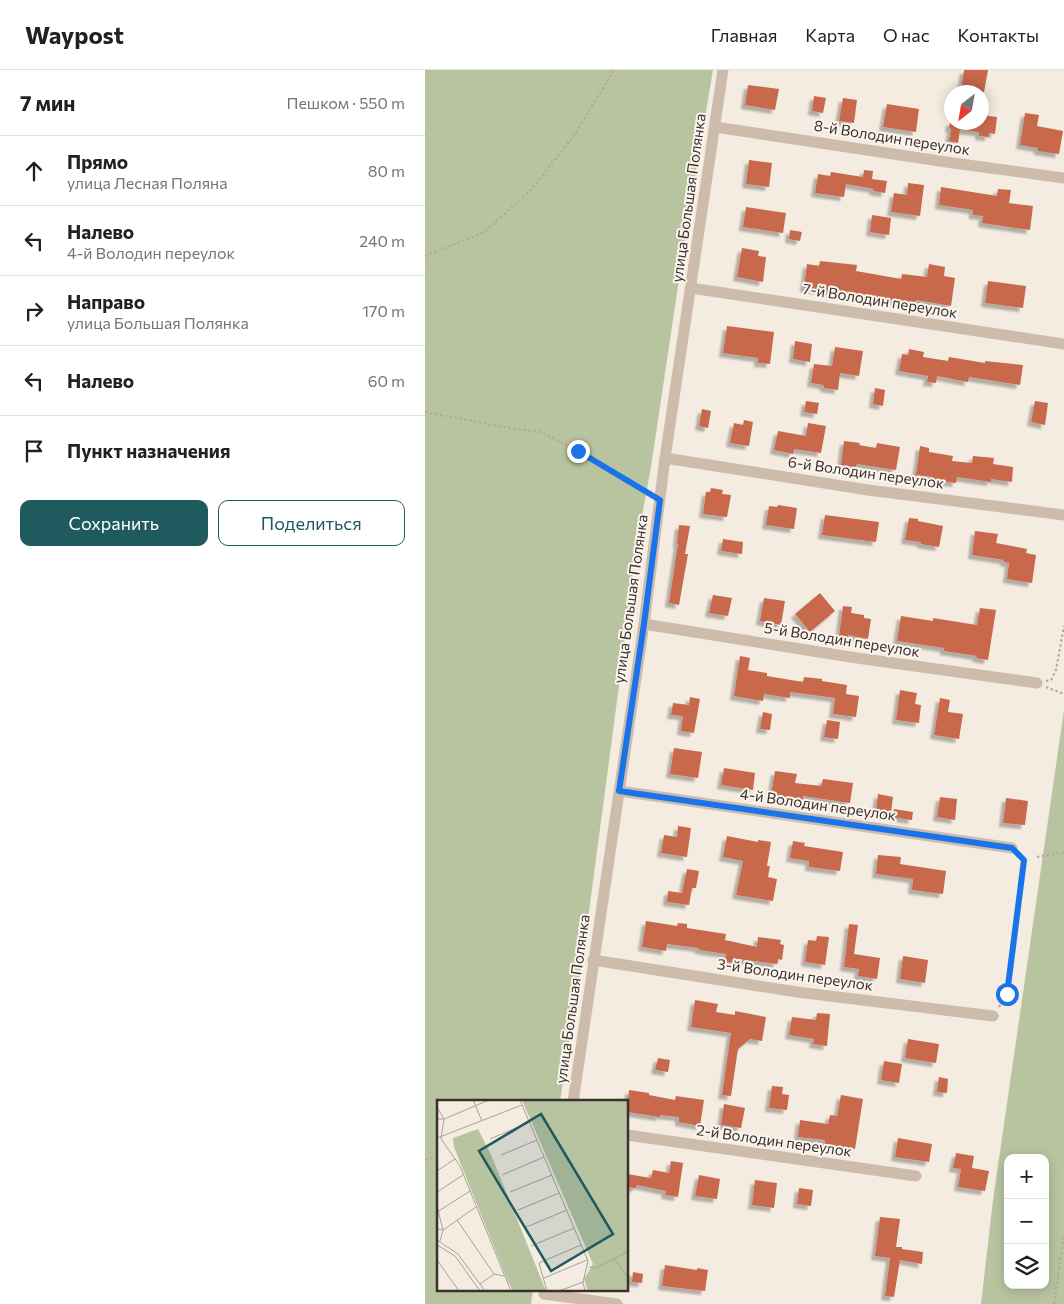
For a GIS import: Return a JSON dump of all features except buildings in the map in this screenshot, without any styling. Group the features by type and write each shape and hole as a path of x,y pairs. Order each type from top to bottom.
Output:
{"street":[{"name":"улица Большая Полянка","path":"573,1100 644,624 665,458 723,70"},
{"name":"8-й Володин переулок","path":"715,127 1064,178"},
{"name":"7-й Володин переулок","path":"691,288 1064,344"},
{"name":"6-й Володин переулок","path":"665,458 868,490 1064,515"},
{"name":"5-й Володин переулок","path":"644,624 851,657 1037,683"},
{"name":"4-й Володин переулок","path":"619,791 1012,848"},
{"name":"3-й Володин переулок","path":"593,960 797,992 993,1016"},
{"name":"2-й Володин переулок","path":"629,1135 915,1176"},
{"path":"544,1296 617,1304"}],"path":[{"path":"425,256 484,232 532,189 575,134 614,70"},
{"path":"425,412 541,432 578,451 660,500"},
{"path":"1037,683 1051,680 1056,670 1064,626"},
{"path":"1037,683 1064,694"},
{"path":"993,1016 1007,994 1024,860 1012,848"},
{"path":"1037,857 1064,852"},
{"path":"1054,1304 1064,1234"}],"green space":[{"path":"425,70 713,70 690,206 651,467 635,554 586,934 560,1100 437,1100 437,1292 533,1292 531,1304 425,1304"},
{"path":"1064,710 1064,1304 981,1304 993,1200"}],"route":[{"path":"578,451 660,500 619,791 1012,848 1024,860 1007,994"}]}
